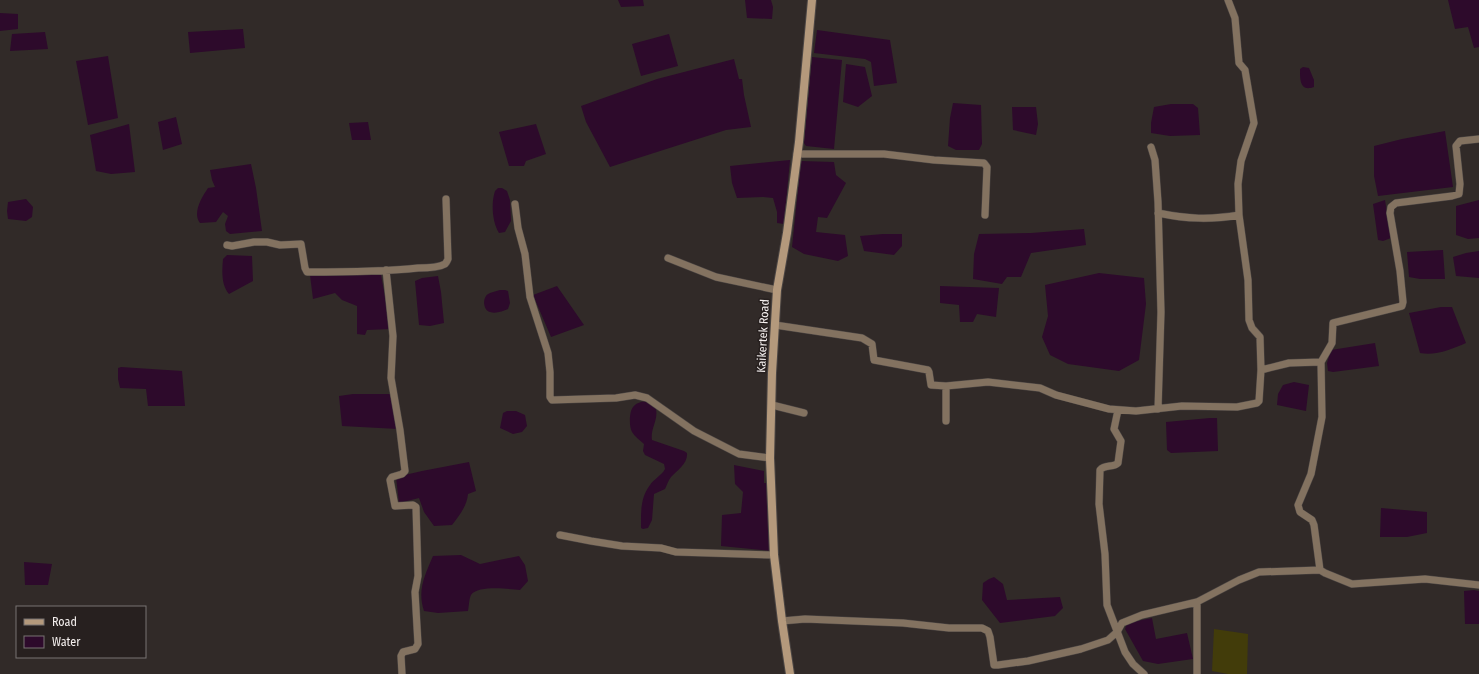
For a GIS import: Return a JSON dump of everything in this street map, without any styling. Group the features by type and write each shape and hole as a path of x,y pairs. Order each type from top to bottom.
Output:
{"main road":[{"name":"Kaikertek Road","path":"790,674 774,555 770,458 777,290 787,233 797,154 812,0"}],"street":[{"path":"775,325 862,338 872,344 874,360 928,370 930,372 931,385 946,386 988,382 1040,388 1056,396 1109,409 1136,411 1182,406 1237,407 1257,403 1259,401 1261,370 1260,338 1252,328 1249,320 1248,280 1239,215 1238,184 1241,161 1254,123 1244,70 1239,63 1235,18 1228,0"},
{"path":"1320,570 1314,525 1312,520 1300,512 1298,505 1311,474 1322,417 1321,362 1332,343 1333,323 1402,306 1400,271 1390,213 1391,207 1396,203 1459,194 1460,184 1456,146 1460,141 1479,139"},
{"path":"1151,147 1155,160 1161,312 1158,409"},
{"path":"797,154 884,154 934,160 984,163 987,167 984,215"},
{"path":"227,245 267,242 280,245 301,244 304,268 307,272 349,272 430,267 444,264 448,259 446,199"},
{"path":"515,204 518,228 525,254 530,297 548,353 550,397 552,400 616,398 635,395 647,398 694,431 739,454 770,458"},
{"path":"1158,213 1180,218 1215,219 1239,215"},
{"path":"668,258 716,277 777,290"},
{"path":"386,270 393,336 391,378 405,471 402,474 392,477 390,480 395,506 413,505 416,508 418,576 415,592 418,644 415,649 403,652 401,656 402,674"},
{"path":"1261,370 1289,363 1321,362"},
{"path":"946,386 946,421"},
{"path":"772,405 804,413"},
{"path":"1118,410 1114,429 1121,440 1119,460 1116,465 1104,467 1100,470 1099,504 1105,554 1107,605 1126,652 1133,664 1144,674"},
{"path":"560,535 590,542 622,546 661,548 676,552 774,555"},
{"path":"782,621 805,619 903,623 949,628 982,628 988,631 994,665 998,665 1028,661 1081,649 1108,640 1117,632 1122,623 1142,615 1197,602 1239,580 1259,572 1320,570 1325,574 1352,584 1425,579 1479,585"},
{"path":"1197,602 1197,674"}],"shaded area":[{"path":"1214,629 1248,634 1247,674 1228,674 1212,671"}],"water":[{"path":"618,0 643,0 644,6 621,7"},
{"path":"745,0 771,0 773,7 772,19 747,18"},
{"path":"1448,0 1479,0 1479,47 1474,48 1468,27 1455,29"},
{"path":"0,13 18,14 18,29 0,31"},
{"path":"243,29 245,48 190,53 188,32"},
{"path":"817,30 890,40 897,83 874,86 871,62 865,59 814,53"},
{"path":"45,32 48,49 10,51 12,34"},
{"path":"669,34 678,66 641,76 632,44"},
{"path":"108,56 118,118 88,125 76,61"},
{"path":"812,57 842,60 834,149 806,146 804,143"},
{"path":"734,59 739,79 742,79 751,127 726,130 610,167 586,122 581,106 657,79"},
{"path":"846,64 865,67 872,96 858,107 843,102"},
{"path":"1303,67 1309,68 1314,80 1314,87 1306,88 1303,86 1300,77 1300,69"},
{"path":"953,103 981,105 982,144 979,150 956,150 948,146 950,118"},
{"path":"1171,104 1193,104 1198,108 1200,135 1170,136 1151,133 1154,107"},
{"path":"1012,107 1036,107 1038,124 1036,135 1013,130"},
{"path":"176,117 182,144 163,150 158,122"},
{"path":"368,122 371,140 352,140 349,123"},
{"path":"129,124 135,172 111,174 96,171 90,135"},
{"path":"536,124 546,154 526,161 524,166 509,166 499,132"},
{"path":"1445,131 1453,187 1378,196 1374,176 1374,146"},
{"path":"790,160 784,224 777,223 777,212 773,198 737,198 732,183 730,166"},
{"path":"801,161 834,162 836,175 846,183 827,218 818,217 816,232 845,235 848,256 838,261 804,254 792,247"},
{"path":"251,164 262,231 230,234 226,231 225,224 228,216 223,212 216,222 200,223 197,215 199,205 208,188 215,187 210,170"},
{"path":"498,188 502,188 507,191 510,200 511,221 505,232 499,233 495,223 493,207 495,191"},
{"path":"26,199 33,207 32,217 26,221 8,219 8,202"},
{"path":"1385,200 1391,238 1383,241 1378,240 1373,204"},
{"path":"1479,200 1479,238 1468,239 1456,235 1456,206"},
{"path":"1084,229 1086,245 1031,253 1021,277 1007,277 1002,284 973,279 974,254 979,234 1031,233"},
{"path":"902,234 902,246 894,255 864,251 860,236"},
{"path":"1443,250 1445,279 1420,279 1409,277 1407,252"},
{"path":"1479,251 1479,278 1456,276 1453,257"},
{"path":"227,255 252,256 253,281 229,294 223,282 222,273 223,259"},
{"path":"1099,273 1144,278 1146,304 1139,360 1119,371 1068,364 1050,355 1042,337 1048,316 1045,285"},
{"path":"310,275 381,275 391,329 367,330 365,335 357,334 357,306 342,300 335,293 313,299"},
{"path":"438,276 444,323 430,326 419,325 415,281 422,278"},
{"path":"557,286 584,325 551,337 533,295"},
{"path":"940,286 999,288 996,317 977,314 973,322 960,322 959,305 940,303"},
{"path":"500,290 508,291 510,303 508,309 492,313 486,309 484,304 485,298 488,294"},
{"path":"1441,307 1452,307 1466,343 1450,350 1438,353 1420,353 1409,313"},
{"path":"1375,343 1379,366 1333,372 1328,371 1327,363 1331,350"},
{"path":"118,368 182,371 185,406 148,406 146,389 120,388"},
{"path":"1294,382 1309,385 1306,411 1277,405 1278,394 1283,385"},
{"path":"353,394 390,394 398,429 342,426 339,396"},
{"path":"645,401 655,406 656,410 652,440 684,451 687,453 687,457 684,464 671,477 665,489 654,494 652,520 648,528 643,529 641,528 641,511 644,495 652,483 665,469 664,464 645,455 643,451 644,444 632,432 630,427 631,412 633,407"},
{"path":"507,411 516,411 525,415 527,426 522,432 513,434 500,428 503,413"},
{"path":"1217,418 1218,451 1171,453 1167,450 1166,422"},
{"path":"469,462 476,491 468,494 464,507 452,525 434,526 424,512 419,498 399,503 396,477"},
{"path":"734,465 764,471 764,483 769,483 771,551 721,546 722,515 741,513 743,492 735,484"},
{"path":"1381,508 1427,512 1427,533 1407,537 1380,537"},
{"path":"461,555 480,564 519,556 525,565 528,581 520,590 494,588 475,592 470,597 468,611 438,613 424,611 421,596 422,589 425,576 433,556"},
{"path":"24,562 52,564 48,585 25,585"},
{"path":"994,577 1003,584 1007,600 1060,597 1063,608 1055,616 1000,623 982,600 983,583"},
{"path":"1464,591 1479,591 1479,624 1465,624"},
{"path":"1152,618 1156,639 1187,633 1193,659 1158,664 1143,661 1125,629 1127,623"}]}
